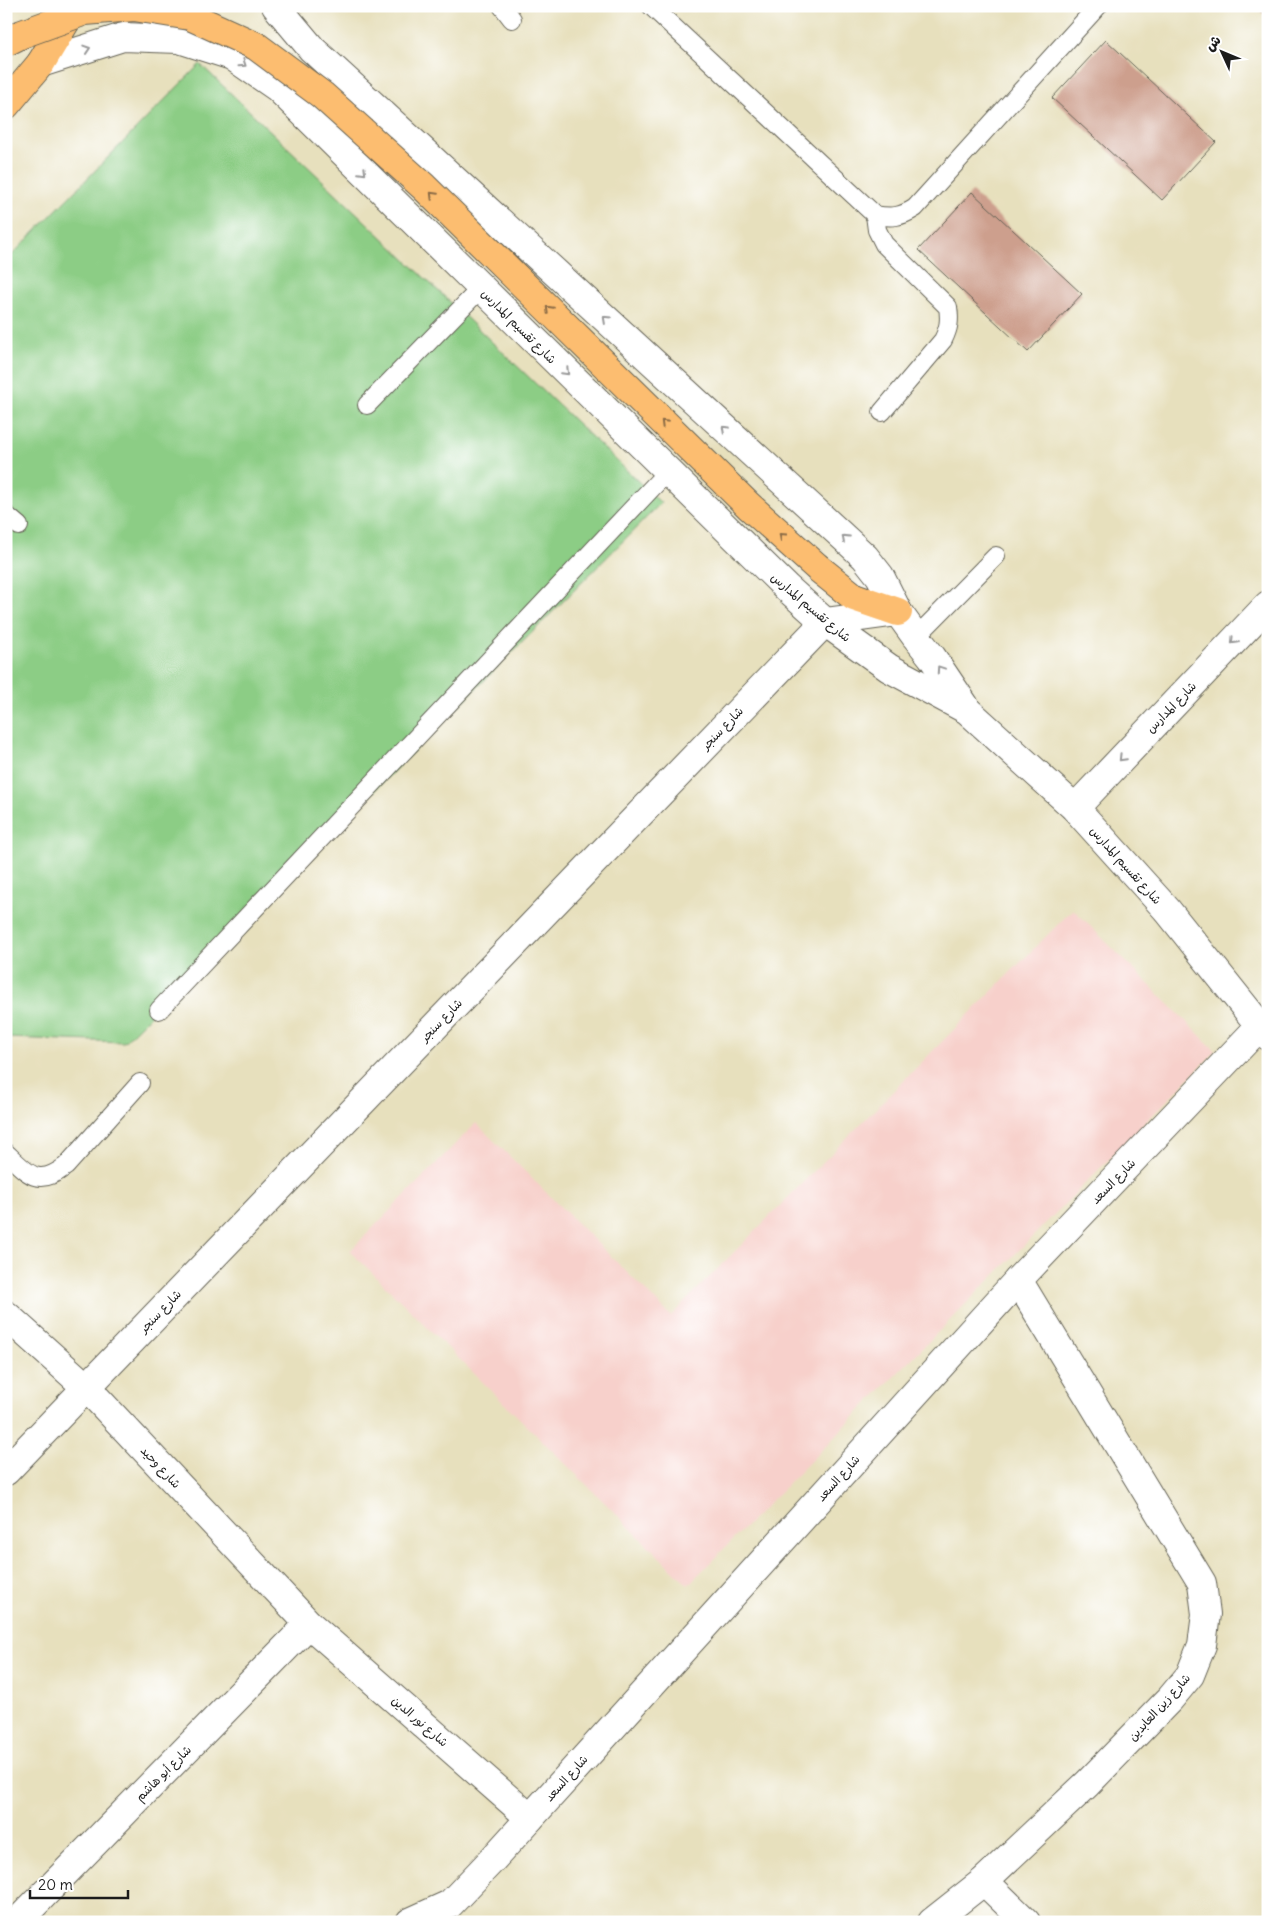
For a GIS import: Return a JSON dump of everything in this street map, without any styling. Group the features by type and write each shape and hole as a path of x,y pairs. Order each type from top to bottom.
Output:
{"main road":[{"path":"6,105 40,63 75,6"},
{"path":"6,42 22,34 85,11 134,7 190,16 256,46 322,95 424,187 748,506 818,568 854,597 898,612"}],"street":[{"name":"شارع تقسيم المدارس","path":"282,8 312,49 865,557 880,576 898,612 932,657 967,710"},
{"name":"شارع تقسيم المدارس","path":"40,63 123,37 179,39 232,56 278,88 759,562 825,622 890,668 967,710 1075,808 1168,911 1264,1031"},
{"name":"شارع المدارس","path":"1075,808 1268,605"},
{"path":"825,622 898,612"},
{"name":"شارع سنجر","path":"6,1472 825,622"},
{"name":"شارع السعد","path":"410,1922 451,1913 530,1818 1018,1280 1264,1031"},
{"name":"شارع زين العابدين","path":"932,1922 984,1881 1087,1784 1170,1699 1190,1675 1202,1646 1206,1614 1202,1584 1018,1280"},
{"name":"شارع وحيد","path":"6,1315 86,1387 309,1624"},
{"name":"شارع نور الدين","path":"309,1624 530,1818"},
{"name":"شارع أبو هاشم","path":"17,1922 309,1624"},
{"path":"984,1881 1026,1922"}],"lane":[{"path":"652,6 875,215 890,218 903,215 915,208 1098,6"},
{"path":"875,215 878,230 884,244 948,307 950,319 948,330 943,340 882,412"},
{"path":"367,404 481,288"},
{"path":"159,1010 667,472"},
{"path":"916,637 996,556"},
{"path":"6,1153 26,1172 36,1177 45,1178 55,1174 66,1166 140,1083"}],"shaded area":[{"path":"1073,909 1216,1051 688,1585 350,1251 476,1123 671,1316"}],"green space":[{"path":"200,64 661,503 124,1042 6,1038 6,261"}],"building":[{"path":"1255,6 1268,6 1268,18"},
{"path":"1106,40 1216,142 1162,200 1052,98"},
{"path":"972,192 1082,294 1028,352 918,250"}]}
